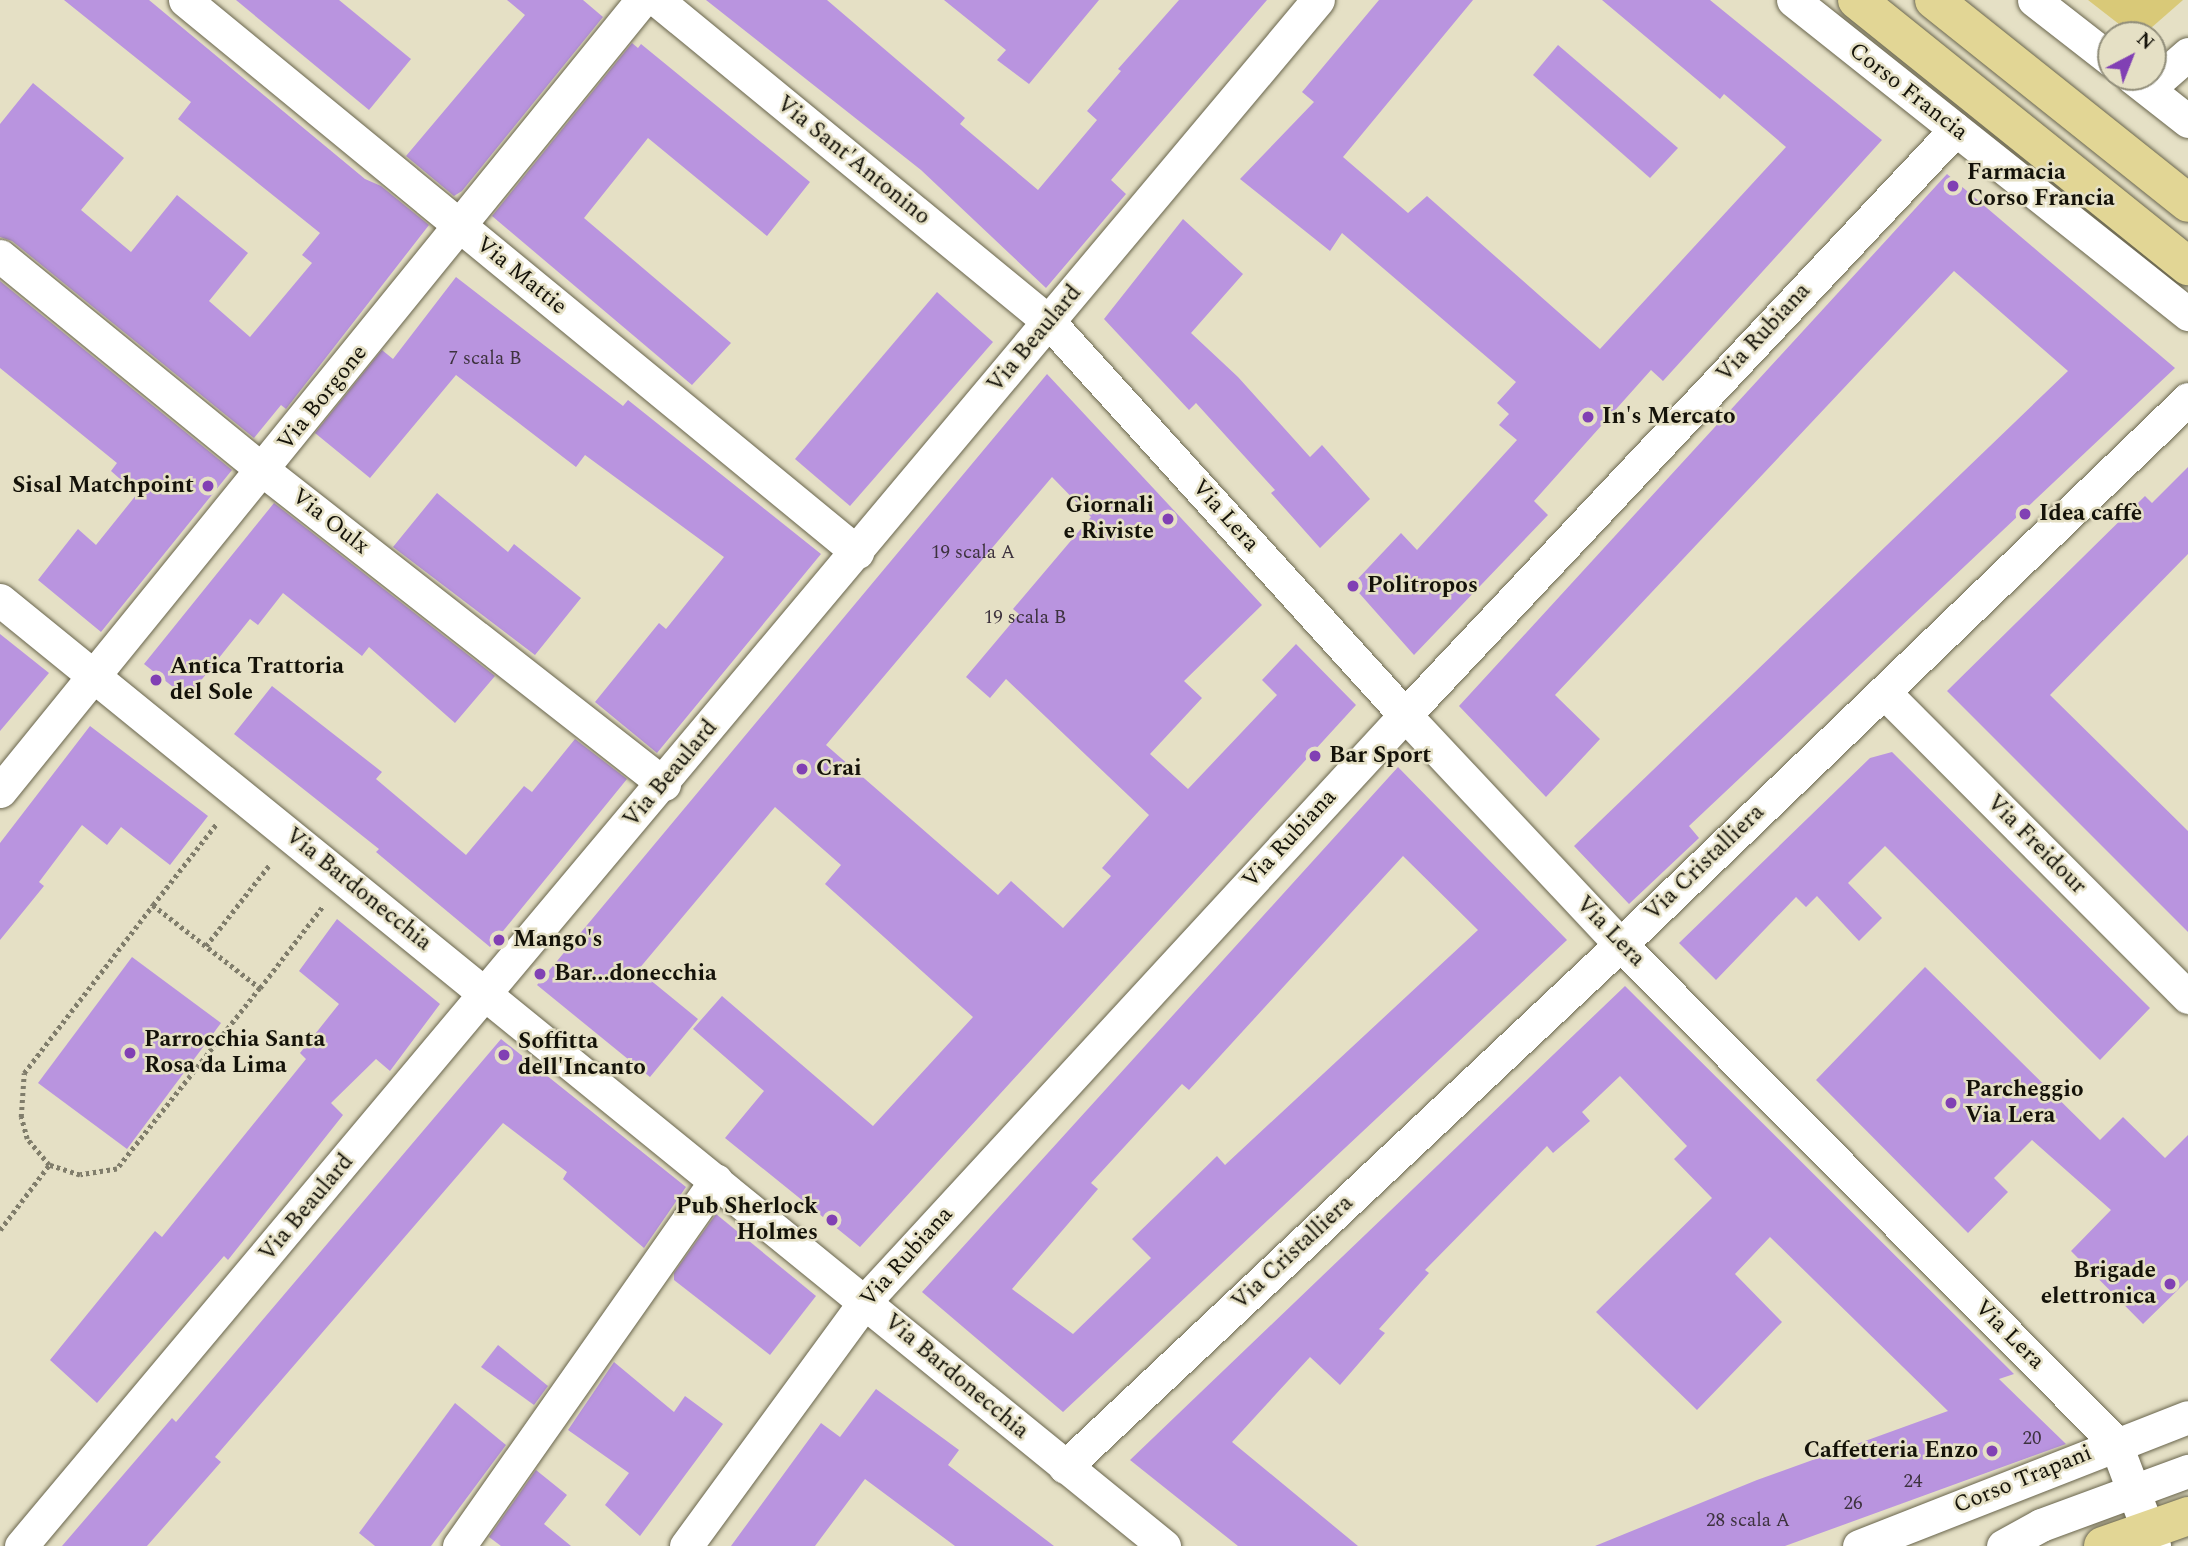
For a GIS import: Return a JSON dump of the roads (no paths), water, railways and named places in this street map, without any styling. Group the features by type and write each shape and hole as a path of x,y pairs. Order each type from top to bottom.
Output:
{"main road":[{"name":"Corso Francia","path":"1857,0 2188,266"},
{"path":"1934,0 2188,202"},
{"path":"2103,1546 2151,1538 2188,1516"}],"street":[{"name":"Via Mattie","path":"185,0 857,552"},
{"name":"Via Borgone","path":"0,791 264,471 642,0"},
{"name":"Via Sant'Antonino","path":"657,0 1049,322"},
{"name":"Via Beaulard","path":"21,1546 487,995 1318,0"},
{"name":"Corso Francia","path":"1793,0 2188,314"},
{"path":"2034,0 2097,50"},
{"path":"2167,67 2188,54"},
{"path":"2150,91 2188,121"},
{"name":"Via Rubiana","path":"685,1546 865,1301 1405,715 1956,129"},
{"name":"Via Oulx","path":"0,256 264,471 664,784"},
{"name":"Via Lera","path":"1049,322 1405,715 1620,944 2115,1442 2151,1538"},
{"name":"Via Cristalliera","path":"1066,1467 1885,693 2188,399"},
{"name":"Via Bardonecchia","path":"0,600 1164,1546"},
{"name":"Via Freidour","path":"1885,693 2188,997"},
{"path":"460,1546 716,1180"},
{"name":"Corso Trapani","path":"1859,1546 2115,1442 2188,1417"},
{"path":"2003,1546 2041,1525 2188,1471"}],"place":[{"name":"Farmacia Corso Francia","path":"1953,186"},
{"name":"In's Mercato","path":"1588,417"},
{"name":"Sisal Matchpoint","path":"208,486"},
{"name":"Idea caffè","path":"2025,514"},
{"name":"Giornali e Riviste","path":"1168,519"},
{"name":"Politropos","path":"1353,586"},
{"name":"Antica Trattoria del Sole","path":"156,680"},
{"name":"Bar Sport","path":"1315,756"},
{"name":"Crai","path":"802,769"},
{"name":"Mango's","path":"499,940"},
{"name":"Bar...donecchia","path":"540,974"},
{"name":"Parrocchia Santa Rosa da Lima","path":"130,1053"},
{"name":"Soffitta dell'Incanto","path":"504,1055"},
{"name":"Parcheggio Via Lera","path":"1951,1103"},
{"name":"Pub Sherlock Holmes","path":"832,1220"},
{"name":"Brigade elettronica","path":"2170,1284"},
{"name":"Caffetteria Enzo","path":"1992,1451"}]}
